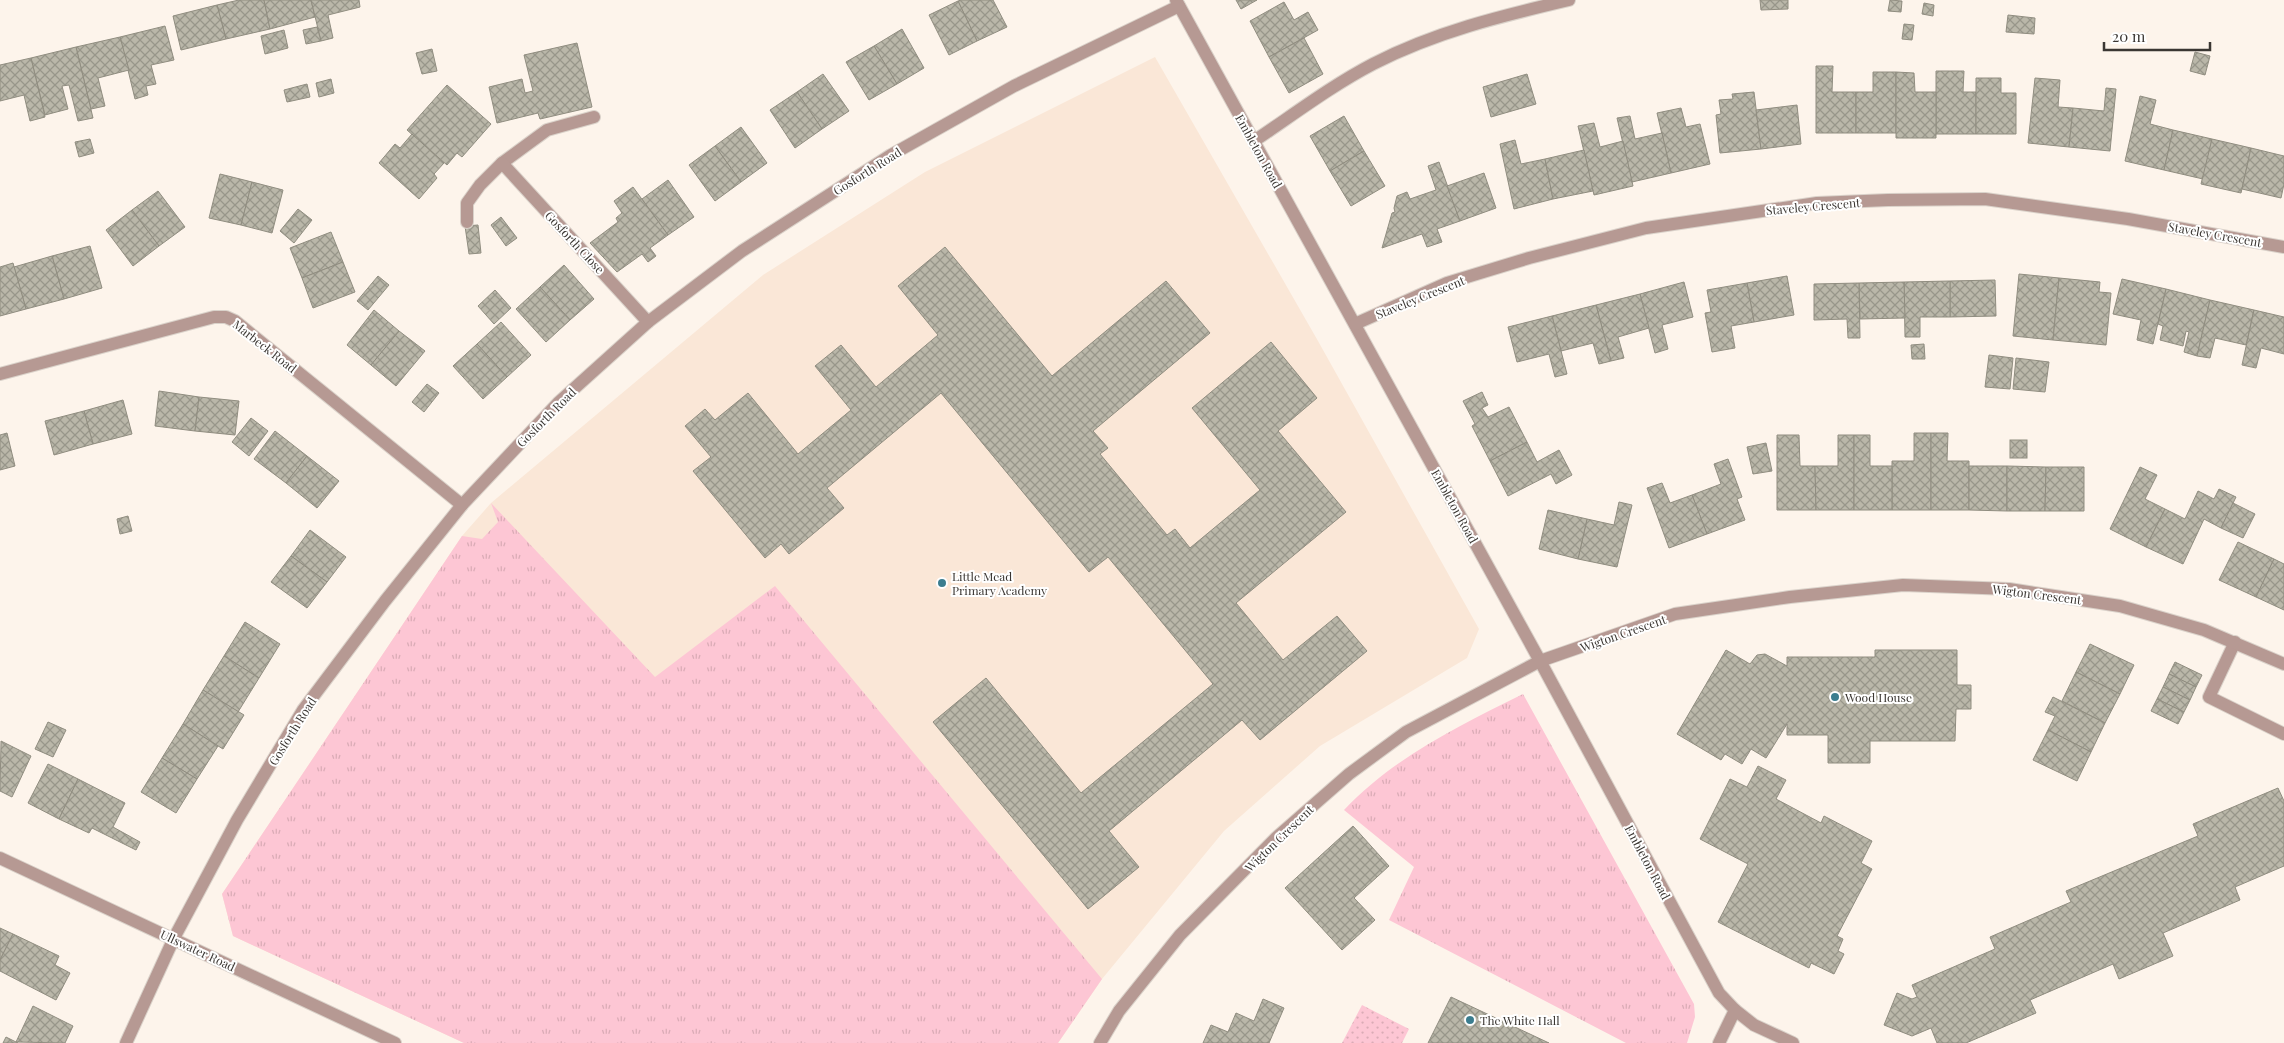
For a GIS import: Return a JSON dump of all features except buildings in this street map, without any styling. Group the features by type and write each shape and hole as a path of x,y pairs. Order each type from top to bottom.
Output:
{"street":[{"path":"1254,140 1371,65 1403,50 1484,20 1569,0"},
{"name":"Embleton Road","path":"1178,3 1540,662 1719,993 1735,1010 1754,1024 1793,1043"},
{"name":"Gosforth Road","path":"126,1043 174,938 237,820 303,710 385,601 462,505 558,403 648,322 742,251 891,155 1014,86 1178,3"},
{"path":"467,222 467,203 480,185 502,163 546,130 594,117"},
{"name":"Gosforth Close","path":"502,163 648,322"},
{"name":"Staveley Crescent","path":"1355,324 1447,283 1529,258 1646,228 1817,203 1985,199 2128,219 2284,247"},
{"name":"Marbeck Road","path":"0,374 214,317 226,317 235,321 462,505"},
{"name":"Wigton Crescent","path":"1100,1043 1119,1011 1180,935 1277,837 1348,774 1406,732 1540,662 1675,614 1790,597 1903,584 2010,589 2120,606 2204,630 2284,664"},
{"path":"2235,642 2209,697 2284,734"},
{"name":"Ullswater Road","path":"0,858 395,1043"},
{"path":"1719,1043 1735,1010"}],"shaded area":[{"name":"Little Mead Primary Academy","path":"1155,57 1318,341 1479,629 1467,658 1320,746 1224,831 1102,979 1058,1043 464,1043 233,936 222,894 462,536 491,503 763,275 925,172"}],"green space":[{"path":"491,503 655,677 775,586 1102,979 1058,1043 464,1043 233,936 222,894 462,536 482,539 498,522"},
{"path":"1523,694 1694,1004 1695,1017 1687,1043 1626,1043 1389,920 1414,867 1344,810 1363,791 1406,758 1451,731"},
{"path":"1362,1005 1409,1029 1402,1043 1342,1043"}],"place":[{"name":"Little Mead Primary Academy","path":"942,583"},
{"name":"Wood House","path":"1835,697"},
{"name":"The White Hall","path":"1470,1020"}]}
